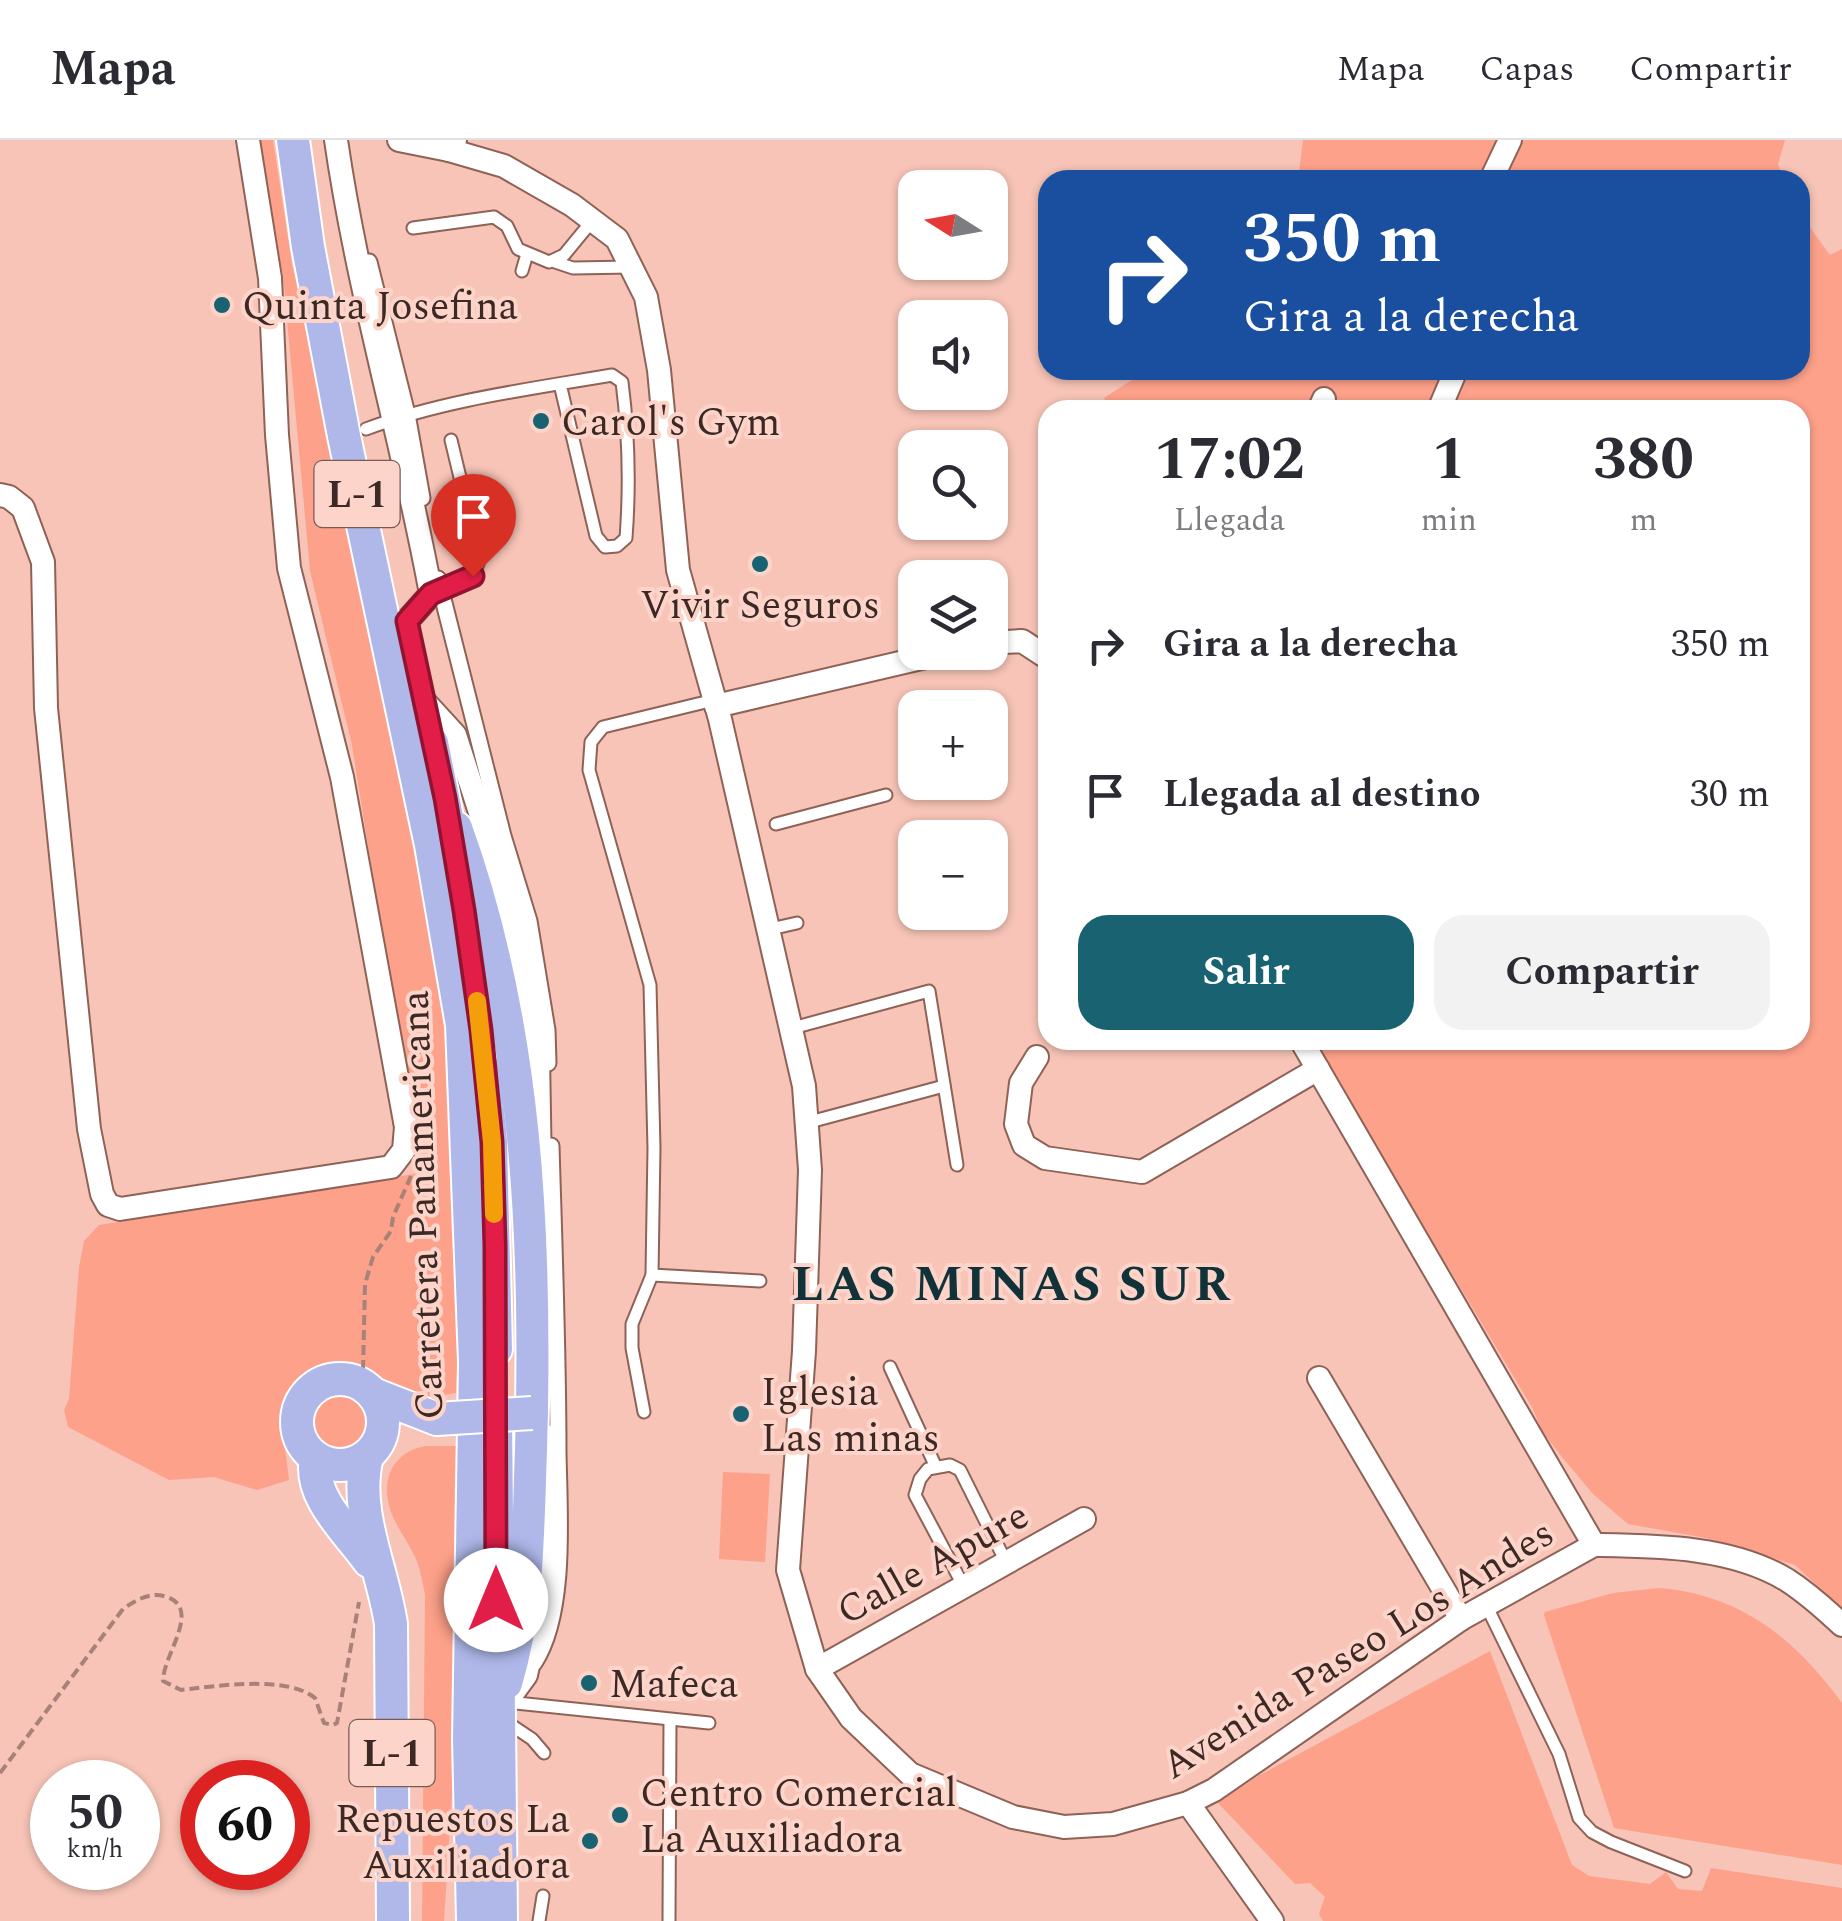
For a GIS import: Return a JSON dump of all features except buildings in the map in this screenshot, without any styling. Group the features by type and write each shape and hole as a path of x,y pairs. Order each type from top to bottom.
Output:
{"main road":[{"name":"Carretera Panamericana","path":"293,140 308,246 344,436 431,846 462,1025 475,1362 469,1739 473,1921"},
{"name":"Carretera Panamericana","path":"315,140 329,242 389,420 407,621 445,798 481,1030 492,1142 495,1246 501,1921"},
{"name":"L-1","path":"445,798 478,889 504,997 523,1114 532,1413 527,1582 519,1642 502,1709"},
{"name":"L-1","path":"437,1419 350,1380 324,1382 304,1398 297,1424 300,1437 316,1458 341,1466 437,1419 532,1413"},
{"name":"L-1","path":"368,1389 383,1418 362,1491 392,1642 393,1921"},
{"name":"L-1","path":"316,1458 313,1470 318,1490 376,1571"},
{"name":"L-1","path":"460,1921 469,1739"}],"street":[{"path":"0,495 9,496 23,508 42,562 46,708 90,1129 102,1194 108,1205 120,1209 391,1167 404,1150 406,1127 342,777 289,568 277,435 270,278 248,140"},
{"path":"336,140 364,302 431,594 407,621"},
{"path":"346,140 389,420 437,578 503,836 529,921 547,1030 558,1373 559,1556 546,1645 502,1709"},
{"name":"Avenida Paseo Los Andes","path":"398,140 452,145 504,166 592,221 617,239 646,297 659,370 678,570 717,708 804,1086 810,1170 804,1351 788,1570 817,1670 851,1718 910,1774 1013,1817 1064,1827 1113,1824 1188,1803 1214,1790 1461,1619 1594,1546 1308,1050"},
{"path":"1496,170 1510,140"},
{"path":"1008,642 1022,642 1038,652"},
{"path":"717,708 898,664"},
{"path":"422,699 455,735 482,817 517,946 538,1055 548,1531 544,1592 526,1675"},
{"path":"1037,1056 1021,1083 1016,1124 1024,1145 1046,1158 1142,1172 1318,1069"},
{"path":"1319,1378 1461,1619"},
{"name":"Calle Apure","path":"817,1670 1084,1519"},
{"path":"1594,1546 1671,1546 1735,1560 1784,1578 1842,1625"},
{"path":"1188,1803 1272,1921"}],"lane":[{"path":"413,228 494,216 527,254 573,268 631,267"},
{"path":"555,262 592,221"},
{"path":"522,271 527,254"},
{"path":"389,420 560,384 612,375 622,382 630,441 626,538 617,546 604,547 596,536 560,384"},
{"path":"431,594 473,576 478,564 451,440"},
{"path":"644,1412 632,1348 632,1324 652,1275 650,985 589,770 591,742 603,727 717,708"},
{"path":"776,824 886,795"},
{"path":"766,930 796,923"},
{"path":"790,1029 929,991 957,1165"},
{"path":"806,1123 944,1086"},
{"path":"652,1275 760,1281"},
{"path":"890,1366 935,1465"},
{"path":"964,1587 916,1495 920,1479 935,1465 960,1470 1007,1563"},
{"path":"1486,1604 1559,1754 1579,1818 1592,1832 1611,1842 1685,1871"},
{"path":"502,1709 709,1723"},
{"path":"502,1709 544,1752"},
{"path":"669,1921 670,1720"},
{"path":"539,1921 544,1896"}],"path":[{"path":"368,1389 361,1338 365,1284 373,1257 386,1241 412,1178 404,1150"},
{"path":"0,1772 123,1610 138,1598 154,1595 178,1604 183,1614 184,1623 163,1670 164,1681 171,1687 181,1690 250,1684 302,1690 315,1698 324,1723 337,1723 376,1571"}],"shaded area":[{"path":"259,140 273,140 292,264 378,631 456,1056 460,1294 456,1393 413,1400 367,1374 333,1362 296,1395 285,1448 289,1480 257,1490 214,1477 169,1480 68,1427 64,1410 69,1399 79,1267 84,1241 99,1225 420,1173 352,745 310,571 283,276"},
{"path":"1303,140 1785,140 1780,170 1299,170"},
{"path":"1810,228 1830,255 1842,249 1842,1609 1795,1565 1706,1538 1628,1524 1593,1494 1542,1431 1533,1409 1318,1050 1810,1050 1810,400 1104,398 1132,380 1810,380"},
{"path":"344,1392 365,1401 374,1422 365,1443 344,1452 323,1443 314,1422 323,1401"},
{"path":"426,1446 461,1446 455,1747 444,1921 422,1921 425,1595 418,1564 387,1497 389,1476 398,1460"},
{"path":"723,1472 770,1474 765,1562 719,1559"},
{"path":"1659,1588 1714,1599 1761,1622 1803,1656 1842,1703 1842,1865 1614,1828 1544,1615 1613,1593"},
{"path":"1490,1651 1572,1865 1589,1876 1650,1884 1666,1872 1678,1889 1702,1891 1711,1868 1842,1888 1842,1921 1323,1921 1319,1914 1325,1897 1310,1883 1295,1884 1218,1803 1258,1776"}],"slow traffic":[{"path":"477,1001 492,1142 494,1214"}],"place":[{"name":"Quinta Josefina","path":"222,305"},
{"name":"Carol's Gym","path":"541,421"},
{"name":"Vivir Seguros","path":"760,564"},
{"name":"Iglesia Las minas","path":"741,1414"},
{"name":"Mafeca","path":"589,1683"},
{"name":"Centro Comercial La Auxiliadora","path":"620,1815"},
{"name":"Repuestos La Auxiliadora","path":"590,1841"}],"district":[{"name":"LAS MINAS SUR","path":"1012,1282"}],"route":[{"path":"473,576 431,594 407,621 445,798 464,910 492,1142 496,1600"}]}
